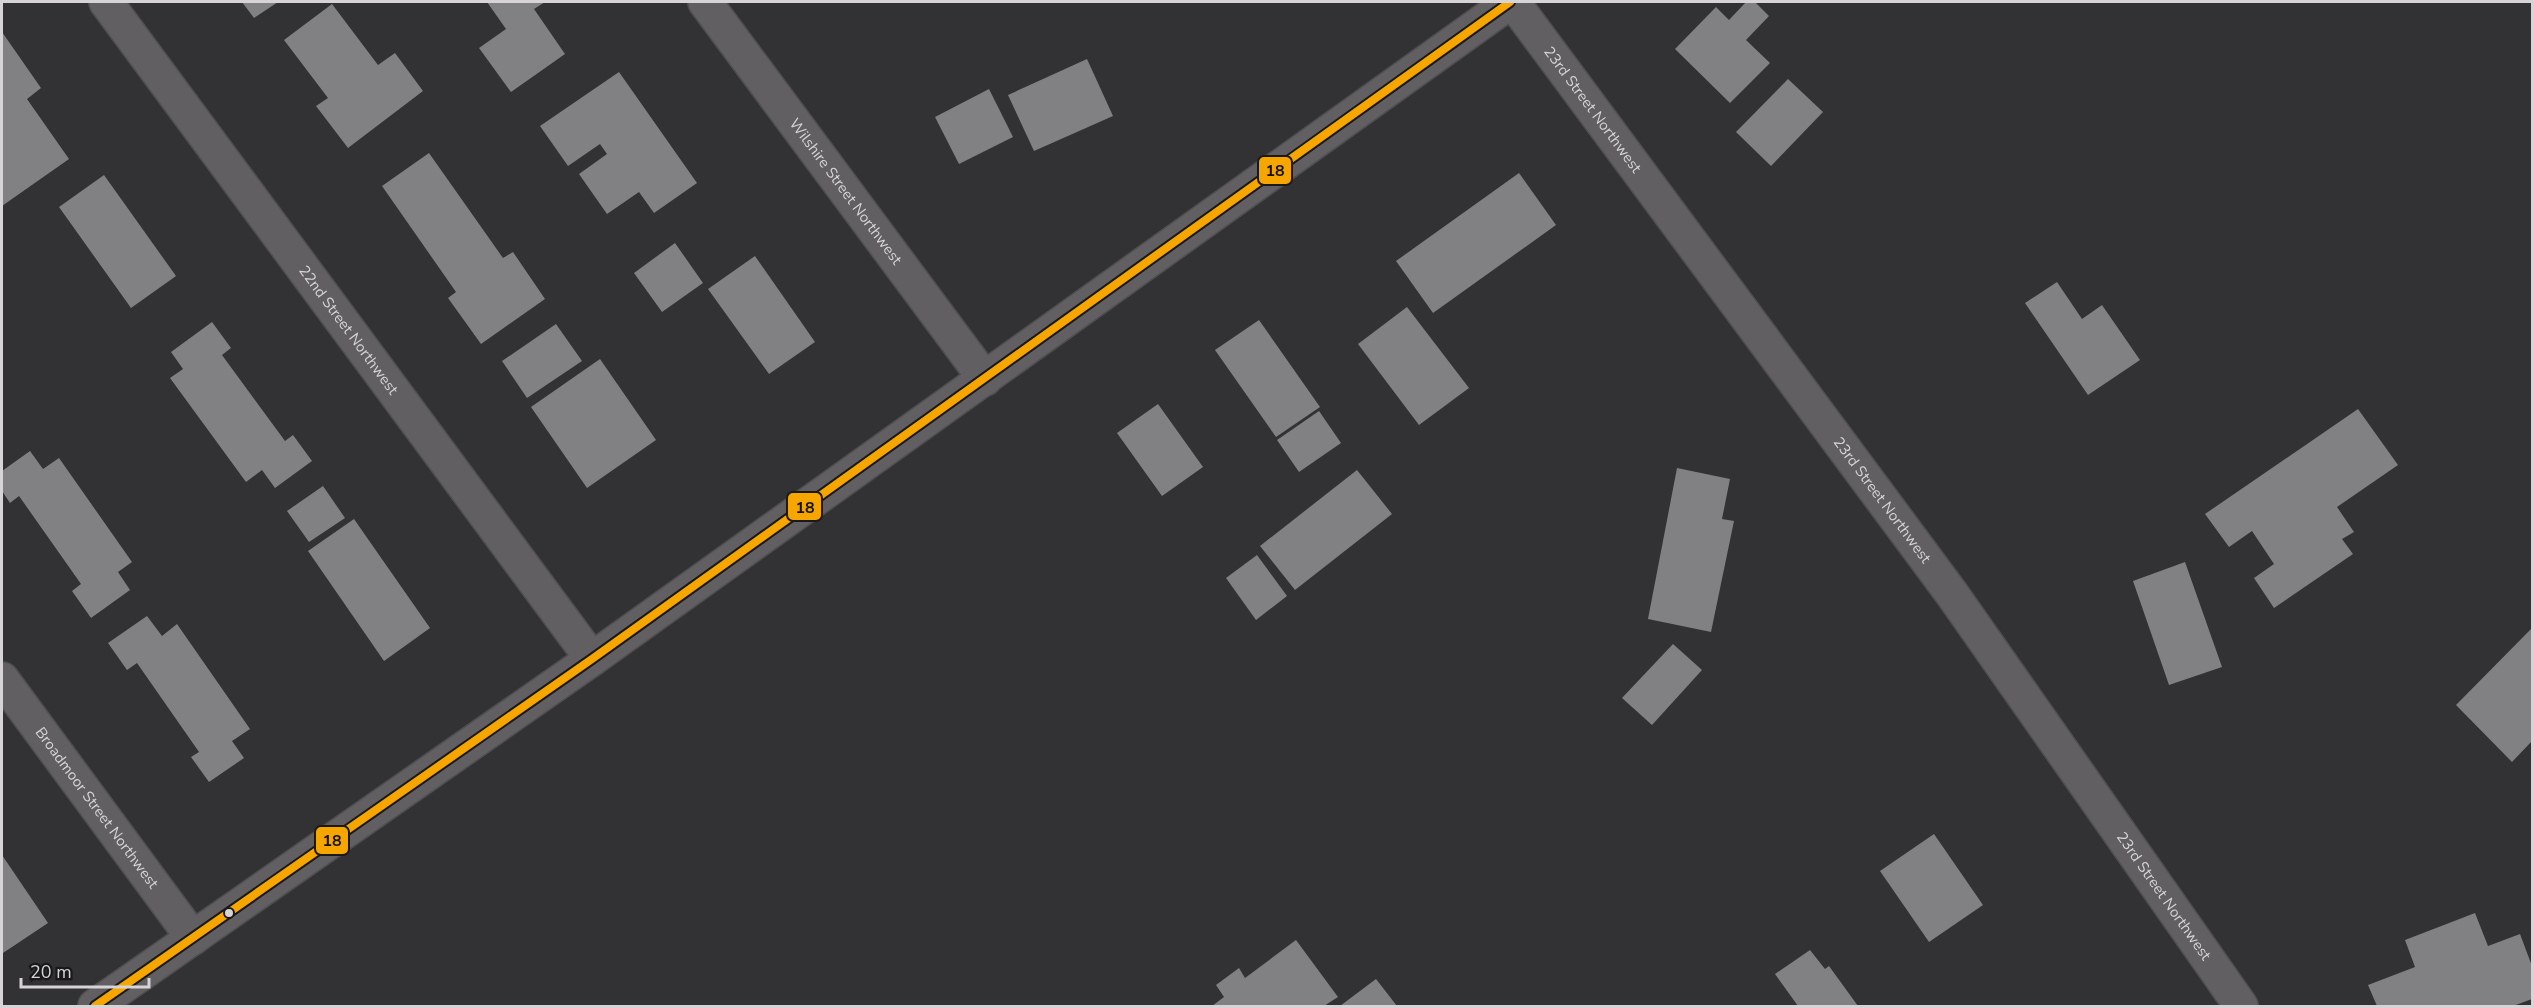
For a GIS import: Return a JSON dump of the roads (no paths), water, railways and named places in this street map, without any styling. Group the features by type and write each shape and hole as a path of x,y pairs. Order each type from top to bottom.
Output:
{"street":[{"name":"22nd Street Northwest","path":"106,2 592,659"},
{"name":"Wilshire Street Northwest","path":"705,2 985,379"},
{"path":"96,1006 592,659 1511,2"},
{"name":"23rd Street Northwest","path":"1511,2 1952,594 2241,1006"},
{"name":"Broadmoor Street Northwest","path":"2,679 193,938"}]}
